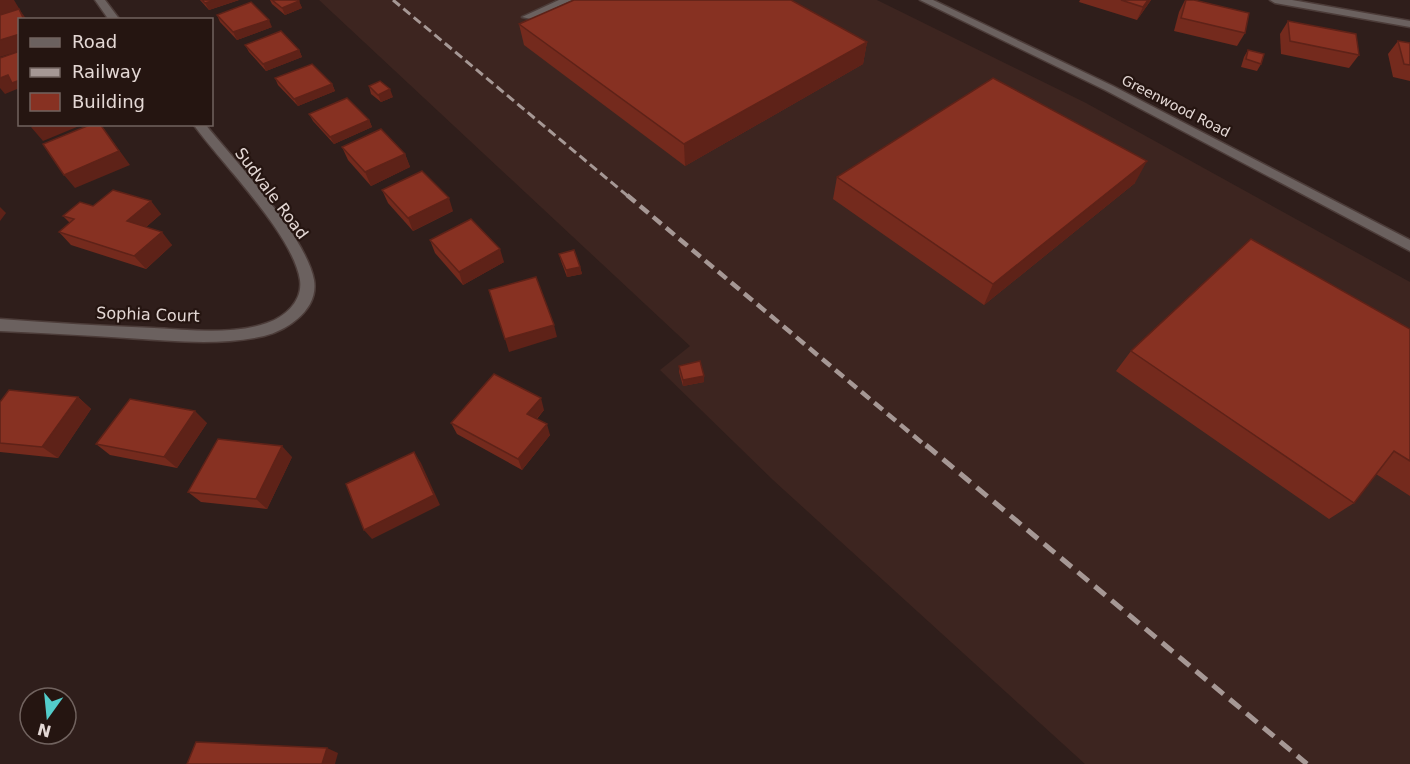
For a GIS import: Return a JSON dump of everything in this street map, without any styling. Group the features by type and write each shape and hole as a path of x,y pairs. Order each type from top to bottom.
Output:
{"street":[{"path":"100,0 114,18"},
{"path":"527,17 567,0"},
{"name":"Greenwood Road","path":"925,0 1119,94 1410,246"},
{"path":"1275,0 1410,24"},
{"name":"Sudvale Road","path":"200,126 299,255 308,282 304,299 292,319"},
{"name":"Sophia Court","path":"0,326 172,334 227,334 265,330 292,319"}],"shaded area":[{"path":"319,0 877,0 1086,103 1410,282 1410,764 1085,764 773,480 660,370 690,346"}],"building":[{"path":"272,0 298,0 299,1 282,8"},
{"path":"574,0 791,0 867,42 684,144 519,24"},
{"path":"1121,0 1148,0 1143,7"},
{"path":"1186,0 1249,13 1245,33 1181,18"},
{"path":"251,2 269,20 233,32 217,15"},
{"path":"19,9 23,18 18,18 18,35 0,40 0,15"},
{"path":"1288,21 1356,34 1359,55 1290,41"},
{"path":"281,31 299,50 263,64 245,45"},
{"path":"1398,41 1410,43 1410,65 1404,64"},
{"path":"1248,50 1264,54 1261,64 1246,59"},
{"path":"18,52 18,81 12,83 8,75 0,78 0,58"},
{"path":"312,64 332,84 294,99 275,78"},
{"path":"993,78 1147,161 993,284 837,177"},
{"path":"380,81 390,89 378,95 369,86"},
{"path":"347,98 369,120 330,137 309,114"},
{"path":"87,126 101,126 119,151 64,175 43,144"},
{"path":"381,129 405,154 365,172 342,147"},
{"path":"422,171 449,198 408,218 382,190"},
{"path":"113,190 151,201 127,221 162,232 134,256 59,232 74,219 63,216 80,202 93,206"},
{"path":"471,219 500,249 459,272 430,240"},
{"path":"1251,239 1410,329 1410,461 1394,451 1354,503 1131,351"},
{"path":"574,250 580,267 566,270 559,254"},
{"path":"536,277 554,325 505,339 489,290"},
{"path":"700,361 704,376 683,380 679,366"},
{"path":"494,374 541,398 527,414 547,424 518,459 451,423"},
{"path":"9,390 78,397 42,447 0,443 0,402"},
{"path":"130,399 195,411 164,457 96,444"},
{"path":"218,439 282,446 256,499 188,492"},
{"path":"414,452 434,495 364,530 346,484"},
{"path":"196,742 327,748 322,764 187,764"}],"railway":[{"path":"393,0 629,197"},
{"path":"627,195 927,447"},
{"path":"926,445 1307,764"}]}
